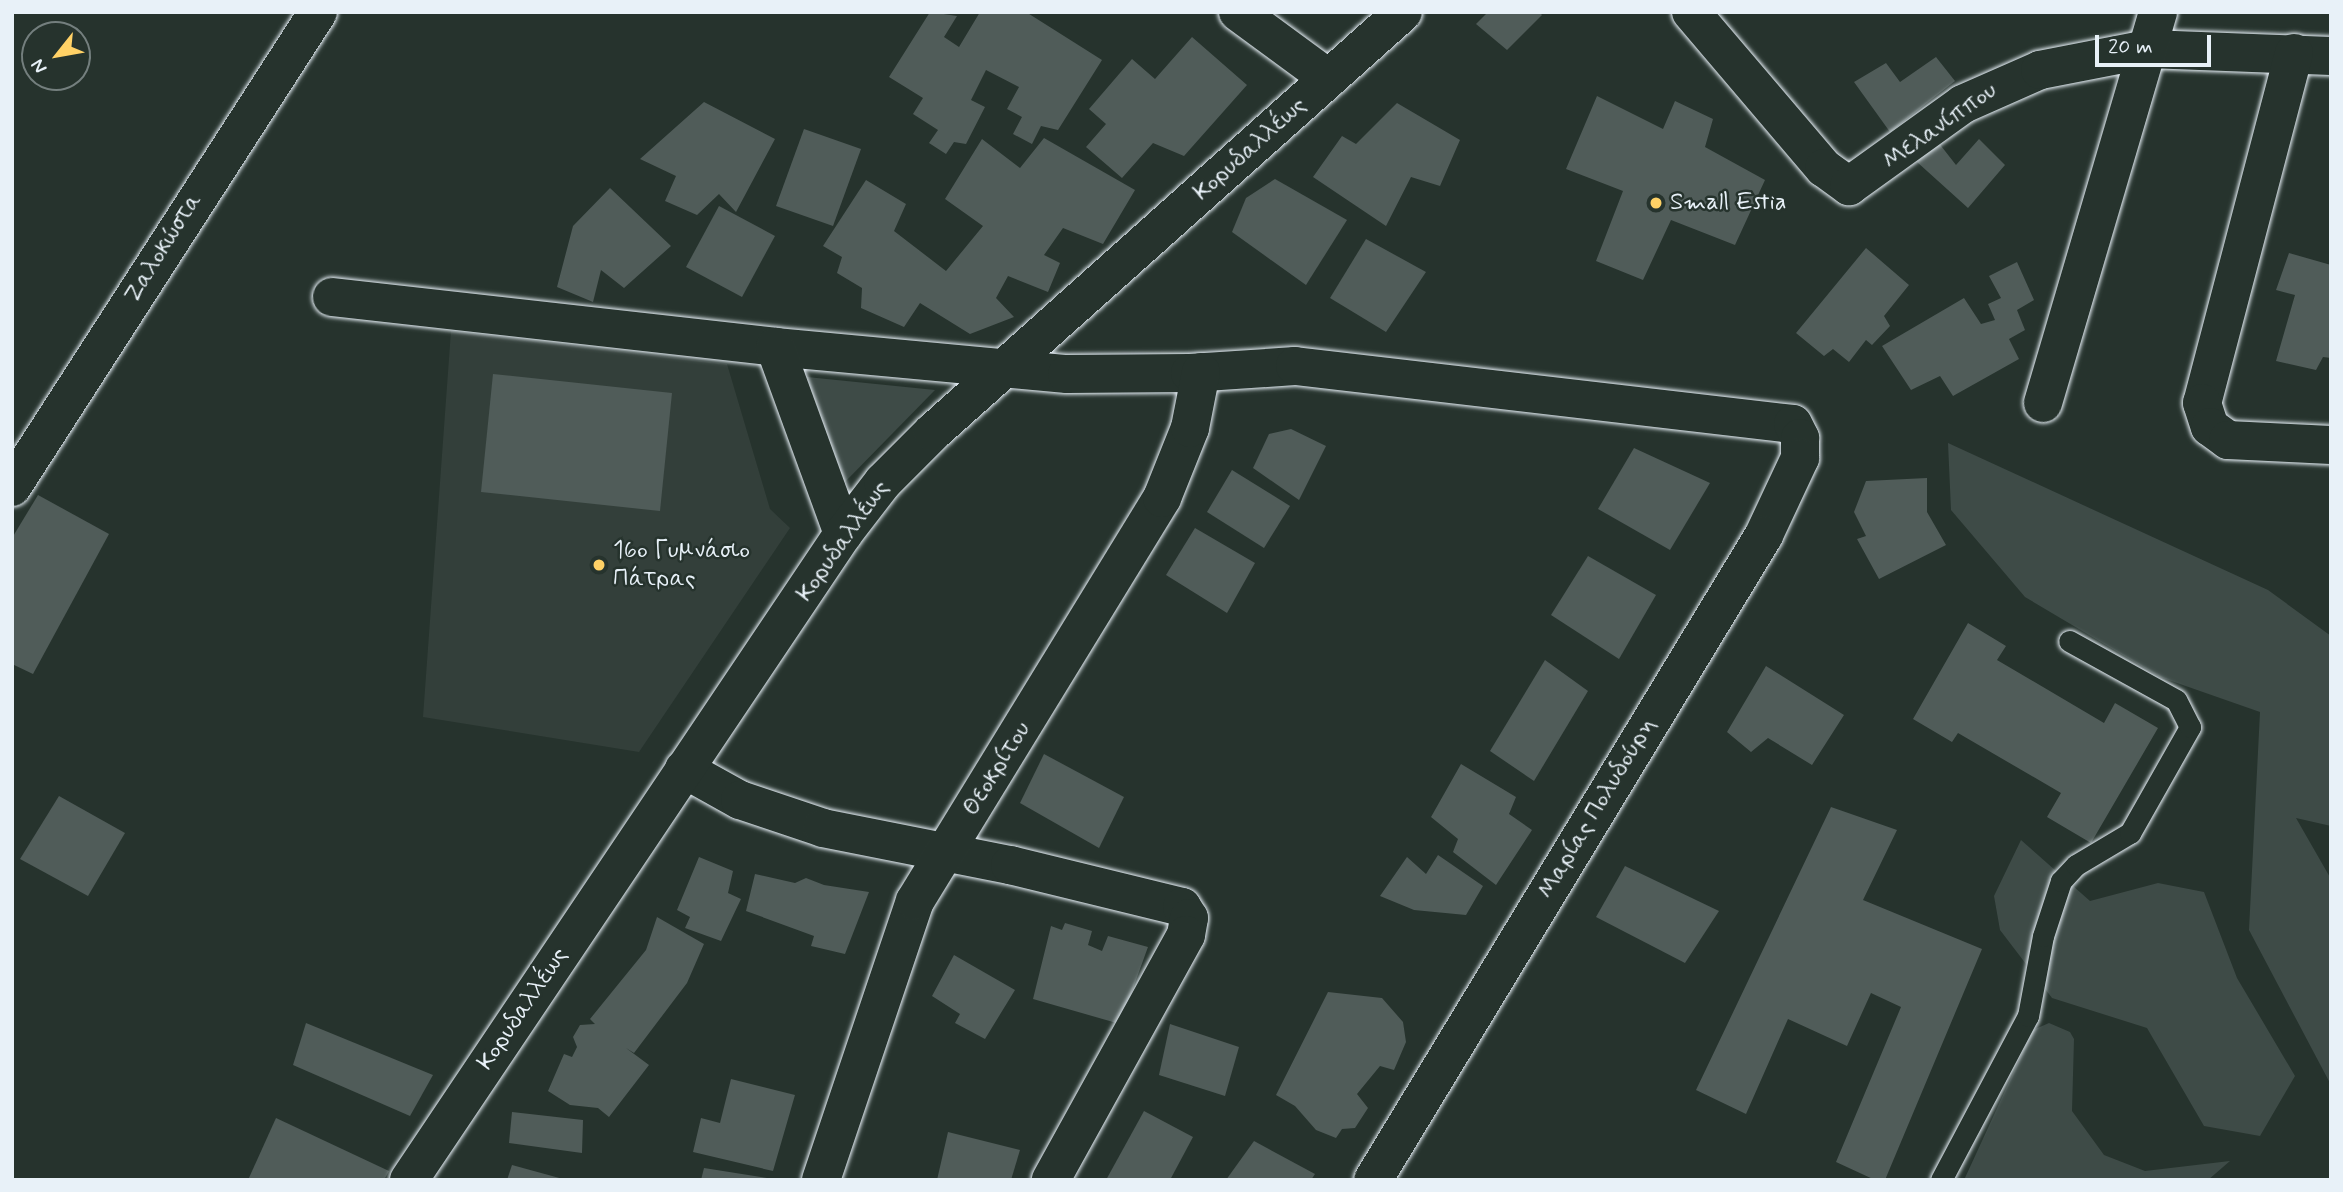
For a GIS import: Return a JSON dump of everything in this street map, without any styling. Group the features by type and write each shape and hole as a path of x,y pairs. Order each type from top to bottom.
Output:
{"street":[{"name":"Ζαλοκώστα","path":"12,487 318,12"},
{"path":"1238,12 1328,78"},
{"name":"Κορυδαλλέως","path":"409,1180 844,534 909,455 1403,12"},
{"name":"Μελανίππου","path":"1691,12 1824,168 1844,184 1866,178 1963,104 2005,81 2066,62 2148,49 2312,54"},
{"path":"2043,403 2158,12"},
{"path":"2312,54 2202,403 2210,427 2228,440 2331,444"},
{"path":"332,297 775,347 1004,368 1105,375 1201,372"},
{"path":"775,347 844,534"},
{"name":"Μαρίας Πολυδούρη","path":"1201,372 1295,366 1762,416 1787,421 1797,430 1801,444 1798,467 1764,535 1373,1180"},
{"name":"Θεοκρίτου","path":"821,1180 907,921 943,854 1162,498 1190,428 1201,372"},
{"path":"684,769 722,792 760,808 823,828 1164,899 1182,907 1189,918 1186,935 1051,1180"}],"lane":[{"path":"1941,1180 2028,1016 2043,936 2061,881 2076,865 2130,833 2190,727 2176,700 2069,641"}],"shaded area":[{"name":"16ο Γυμνάσιο Πάτρας","path":"451,331 727,364 770,509 790,528 639,752 423,717"},
{"path":"807,377 935,390 844,483"},
{"path":"1948,443 2268,590 2331,636 2331,826 2296,818 2331,879 2331,1085 2249,930 2260,712 2160,677 2025,597 1951,510"},
{"path":"2021,840 2090,901 2158,883 2204,892 2237,978 2295,1076 2260,1136 2204,1126 2147,1028 2052,998 2000,930 1994,896"},
{"path":"2049,1023 2070,1032 2074,1039 2072,1111 2104,1155 2145,1171 2230,1161 2208,1180 1964,1180 2033,1030"}],"building":[{"path":"930,12 957,16 944,37 959,47 980,12 1026,12 1102,60 1058,130 1041,126 1032,144 1013,134 1022,117 1007,109 1019,87 986,70 971,100 985,107 966,144 954,142 946,154 929,143 938,130 913,114 923,98 889,77"},
{"path":"1488,12 1539,12 1542,15 1507,50 1476,24"},
{"path":"1192,37 1247,85 1184,156 1153,143 1122,178 1086,147 1106,124 1089,109 1132,59 1155,79"},
{"path":"1936,57 1955,81 1890,132 1854,82 1886,63 1900,82"},
{"path":"1597,96 1663,129 1675,101 1713,119 1705,147 1765,180 1735,245 1671,220 1643,280 1596,261 1623,191 1566,169"},
{"path":"704,102 775,139 736,212 719,194 697,215 665,201 676,176 640,159"},
{"path":"1397,103 1460,140 1440,186 1411,177 1386,226 1313,177 1342,136 1356,144"},
{"path":"804,129 861,149 833,226 776,206"},
{"path":"1044,138 1135,190 1103,244 1063,228 1044,255 1060,263 1048,292 1008,276 996,298 1014,317 970,334 920,303 904,327 861,308 862,288 837,273 842,257 823,246 866,180 906,204 894,231 946,271 983,226 945,199 982,139 1020,168"},
{"path":"1979,139 2005,165 1968,208 1917,162 1938,142 1956,165"},
{"path":"1275,179 1347,220 1306,285 1232,232 1246,198"},
{"path":"610,188 671,246 624,288 601,270 593,302 557,287 573,226"},
{"path":"719,206 775,236 742,297 686,267"},
{"path":"1366,239 1426,272 1386,332 1330,298"},
{"path":"1866,248 1909,285 1884,316 1890,326 1872,345 1866,340 1849,362 1833,349 1824,356 1796,333"},
{"path":"2289,253 2331,265 2331,358 2323,357 2316,370 2276,361 2295,295 2276,290"},
{"path":"2017,262 2034,300 2017,310 2025,330 2009,339 2019,359 1953,396 1940,376 1911,390 1882,346 1964,298 1981,324 1995,320 1988,304 2001,298 1989,276"},
{"path":"493,374 672,393 660,511 481,492"},
{"path":"1291,429 1326,446 1299,500 1253,468 1269,434"},
{"path":"1634,448 1710,483 1670,550 1598,509"},
{"path":"1232,470 1290,506 1264,548 1207,512"},
{"path":"1927,478 1927,512 1946,545 1879,579 1857,539 1866,536 1854,512 1866,481"},
{"path":"38,495 109,534 33,674 12,664 12,538"},
{"path":"1195,528 1255,563 1227,613 1166,575"},
{"path":"1588,556 1656,595 1619,659 1551,615"},
{"path":"1968,623 2006,646 1997,660 2104,723 2115,703 2158,728 2091,843 2047,817 2061,793 1958,733 1952,742 1913,719"},
{"path":"1545,660 1588,691 1534,781 1490,751"},
{"path":"1766,666 1844,715 1812,765 1768,738 1751,752 1727,732"},
{"path":"1044,754 1124,797 1099,848 1020,803"},
{"path":"1461,764 1516,797 1509,814 1532,830 1496,885 1453,852 1458,839 1431,817"},
{"path":"59,796 125,833 88,896 20,859"},
{"path":"1831,807 1897,830 1863,900 1982,949 1885,1180 1875,1180 1836,1162 1901,1007 1871,993 1847,1046 1788,1019 1746,1114 1696,1090"},
{"path":"1438,855 1483,886 1466,915 1414,910 1380,896 1407,857 1426,874"},
{"path":"699,857 733,871 728,893 741,899 721,941 685,928 690,917 677,910"},
{"path":"1625,866 1719,911 1685,963 1596,917"},
{"path":"755,874 795,883 806,878 824,885 869,892 845,954 811,946 814,936 746,911"},
{"path":"657,917 704,944 687,983 634,1053 626,1048 649,1065 609,1117 598,1108 570,1105 548,1091 564,1054 572,1057 577,1047 573,1037 580,1025 595,1024 590,1019 646,950"},
{"path":"1065,923 1092,931 1088,945 1102,951 1108,936 1148,947 1120,1024 1033,999 1051,926 1062,930"},
{"path":"954,955 1015,990 985,1039 955,1023 960,1014 932,996"},
{"path":"1328,992 1382,998 1403,1022 1406,1042 1394,1070 1380,1066 1357,1094 1368,1108 1355,1128 1342,1129 1336,1138 1316,1130 1295,1106 1276,1095"},
{"path":"306,1023 433,1075 410,1116 293,1065"},
{"path":"1170,1024 1239,1047 1225,1096 1159,1075"},
{"path":"731,1079 795,1095 773,1171 693,1152 701,1118 720,1123"},
{"path":"1144,1111 1193,1137 1170,1180 1106,1180"},
{"path":"512,1112 583,1120 582,1153 509,1143"},
{"path":"276,1118 389,1171 384,1180 248,1180"},
{"path":"948,1132 1020,1150 1011,1180 937,1180"},
{"path":"1254,1141 1315,1174 1311,1180 1226,1180"},
{"path":"512,1165 563,1179 563,1180 507,1180"},
{"path":"704,1168 767,1178 701,1180"}],"place":[{"name":"Small Estia","path":"1656,203"},
{"name":"16ο Γυμνάσιο Πάτρας","path":"599,565"}]}
